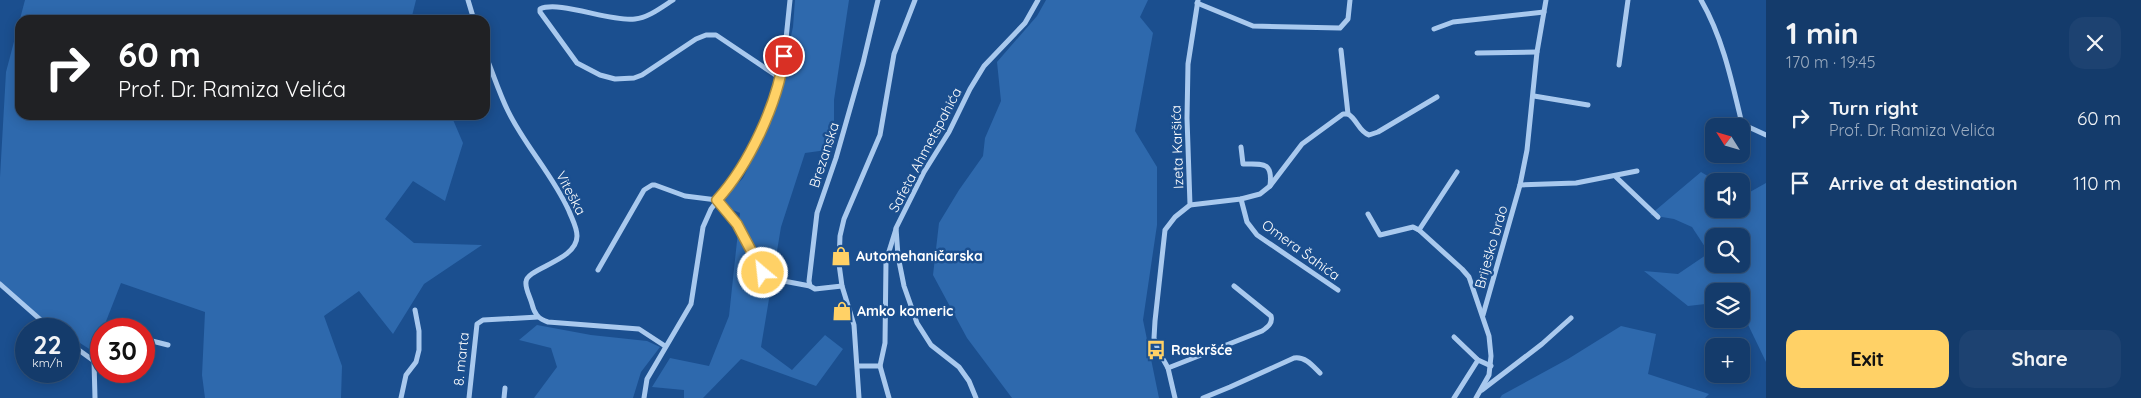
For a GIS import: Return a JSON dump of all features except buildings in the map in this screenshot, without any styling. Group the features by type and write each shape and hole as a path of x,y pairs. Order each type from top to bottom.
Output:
{"street":[{"path":"468,0 472,15"},
{"path":"673,0 637,19 618,20 577,9 545,7 540,9 541,15 577,63 600,75 615,79 634,78 642,75 696,39 706,35 716,35 780,78"},
{"path":"644,398 647,379 691,304 703,227 711,208 739,172 767,116 783,68 790,0"},
{"name":"Brezanska","path":"810,286 817,213 836,158 863,63 878,0"},
{"path":"859,398 854,325 842,286 838,252 844,219 880,135 894,54 915,0"},
{"name":"Safeta Ahmetspahića","path":"976,398 970,380 959,367 931,346 917,323 902,279 896,228 924,172 949,132 970,89 984,66 1024,23 1038,0"},
{"path":"1198,2 1253,26 1340,28 1348,19 1350,0"},
{"name":"Briješko brdo","path":"1483,315 1520,184 1527,150 1537,52 1546,0"},
{"path":"1619,64 1628,0"},
{"path":"1701,0 1710,16 1729,70 1741,118"},
{"name":"Izeta Karšića","path":"1175,398 1168,368 1154,338 1164,230 1174,217 1190,205 1187,118 1188,64 1198,2"},
{"path":"1434,29 1453,22 1544,12"},
{"path":"1341,50 1348,114"},
{"path":"1477,52 1537,52"},
{"name":"Viteška","path":"490,66 508,111 560,190 577,235 575,244 563,256 553,264 531,274 527,278 526,282 534,312 538,317"},
{"path":"1534,96 1588,105"},
{"path":"1190,205 1241,199 1260,194 1270,186 1302,144 1343,114 1353,117 1363,132 1369,135 1378,132 1437,97"},
{"path":"1750,128 1766,135"},
{"path":"1241,147 1243,164 1263,164 1269,168 1271,174 1270,186"},
{"path":"1368,214 1380,235 1408,227 1419,230 1458,172"},
{"path":"1520,184 1576,183 1637,172"},
{"path":"1616,177 1658,217"},
{"path":"598,270 644,190 652,185 685,196 717,200 737,224 763,273 773,278 810,286 815,289 842,286"},
{"name":"Omera Šahića","path":"1241,199 1247,222 1257,235 1338,290"},
{"path":"889,398 880,366 885,343 886,261 890,241 896,228"},
{"name":"Briješko brdo","path":"1419,230 1469,277 1483,315 1489,336 1490,366 1476,398"},
{"path":"0,284 39,318"},
{"path":"1168,368 1268,327 1271,323 1271,316 1234,286"},
{"path":"401,398 406,375 416,362 419,350 419,332 415,310"},
{"path":"538,317 548,322 639,329 665,346"},
{"name":"8. marta","path":"469,398 477,324 483,320 538,317"},
{"path":"1481,390 1542,344 1571,318"},
{"path":"1454,337 1478,360 1490,366"},
{"path":"155,342 168,345"},
{"path":"1203,398 1230,388 1294,358 1300,357 1306,360 1320,373"},
{"path":"1454,398 1478,360"},
{"path":"858,366 880,366"},
{"path":"95,383 95,398"},
{"path":"504,398 505,388"}],"shaded area":[{"path":"25,0 416,0 412,15 21,15"},
{"path":"795,0 849,0 834,100 834,149 805,153 781,227 761,347 792,370 825,335 843,349 816,386 741,359 703,398 684,398 684,390 652,387 670,358 709,366 729,316 740,213 719,204 743,178 773,118 793,27"},
{"path":"1046,0 1148,0 1140,17 1153,33 1135,131 1157,167 1157,225 1143,320 1159,398 1012,398 967,338 933,275 939,223 983,156 985,138 1001,101 997,62 1037,16"},
{"path":"15,38 15,120 453,120 463,143 445,201 413,181 385,219 414,243 482,245 424,284 393,334 359,291 324,316 342,366 341,398 205,398 202,375 205,312 121,283 107,318 90,318 90,349 80,343 80,318 42,318 0,281 0,177 6,72"},
{"path":"1701,172 1705,174 1705,218 1750,218 1750,192 1766,183 1766,362 1750,328 1750,283 1705,283 1705,304 1688,306 1644,271 1678,274 1705,256 1705,273 1750,273 1750,228 1705,228 1705,247 1692,227 1674,219 1650,215"},
{"path":"537,325 591,335 647,341 660,347 641,372 633,398 534,398 557,367 551,348 519,340"},
{"path":"1621,326 1656,334 1648,374 1709,394 1705,398 1500,398 1502,395 1568,359"}],"place":[{"name":"Automehaničarska","path":"841,256"},
{"name":"Amko komeric","path":"842,311"},
{"name":"Raskršće","path":"1156,350"}],"route":[{"path":"763,273 737,224 717,200 739,172 774,101 783,68 784,56"}]}
